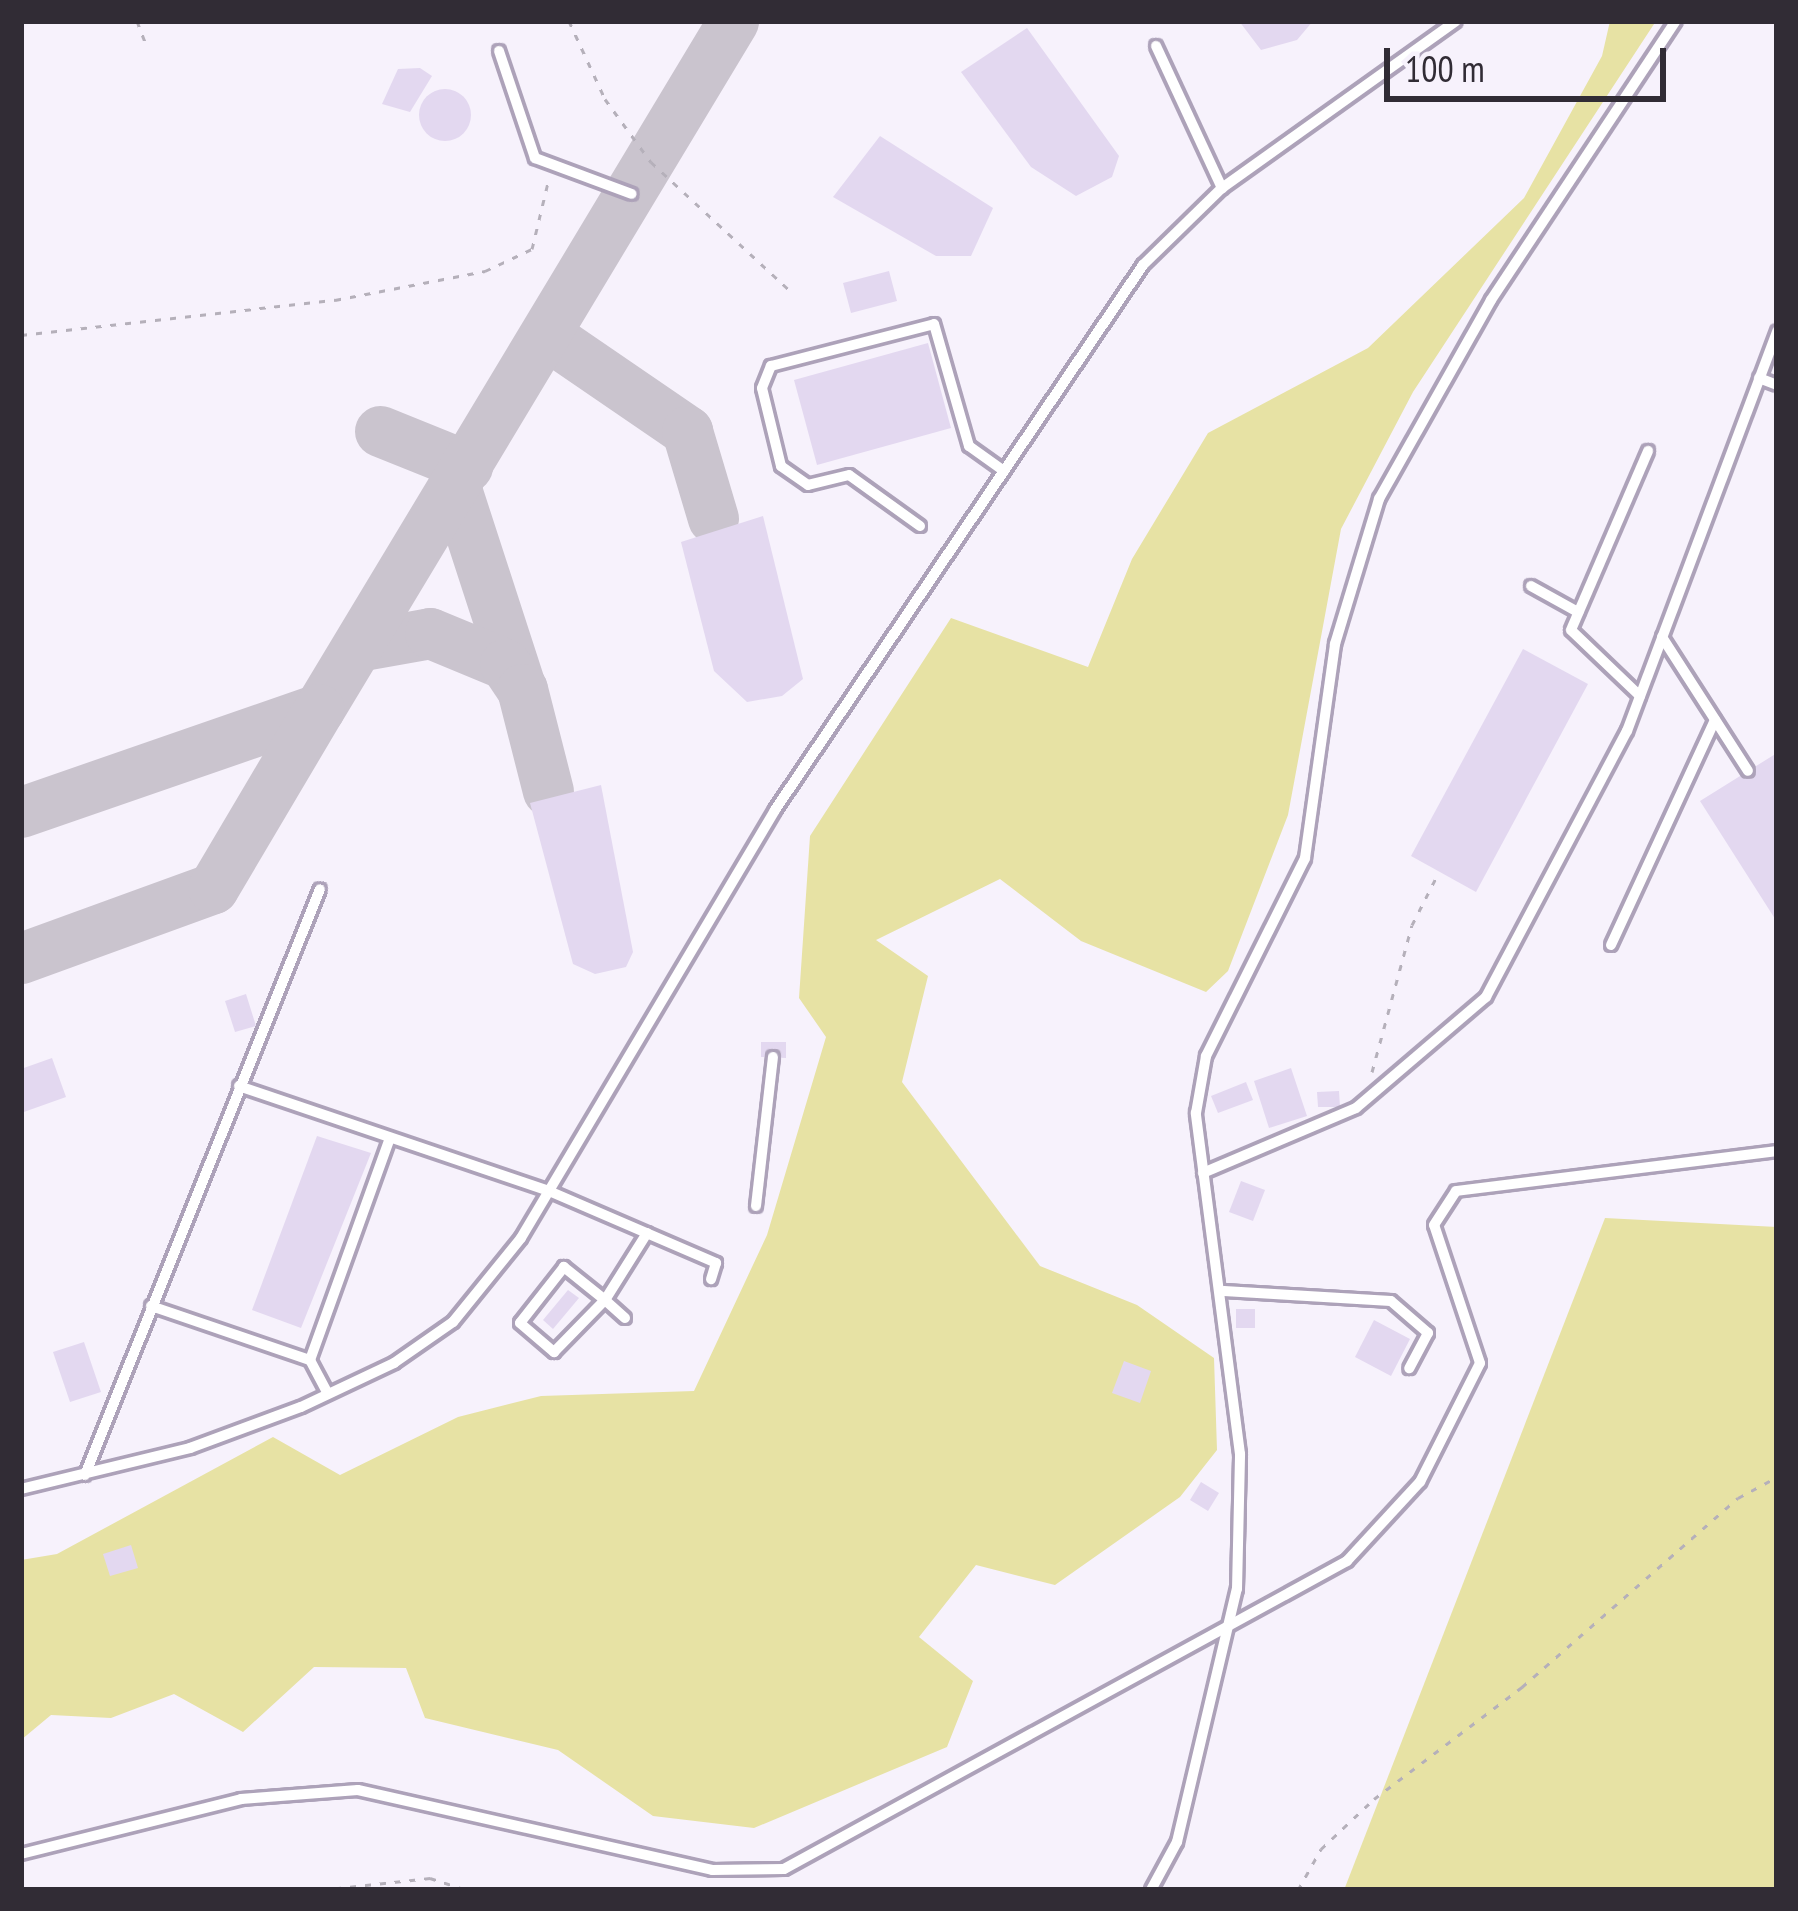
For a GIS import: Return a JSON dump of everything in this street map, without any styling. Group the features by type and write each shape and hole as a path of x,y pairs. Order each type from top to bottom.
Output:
{"lane":[{"path":"21,1489 190,1448 328,1394 453,1322 549,1191 775,810 1143,265 1222,188 1456,21"},
{"path":"1151,1890 1177,1842 1230,1626 1240,1454 1224,1292 1196,1113 1205,1056 1305,858 1335,644 1378,499 1490,300 1676,21"},
{"path":"1156,46 1222,188"},
{"path":"499,51 535,158 632,194"},
{"path":"920,526 849,475 808,484 781,466 762,388 771,366 934,325 969,446 1004,471"},
{"path":"1203,1173 1377,1091 1486,998 1640,696 1777,331"},
{"path":"1760,378 1777,385"},
{"path":"1640,696 1571,630 1648,451"},
{"path":"1531,586 1578,612"},
{"path":"1662,637 1748,771"},
{"path":"1611,945 1715,720"},
{"path":"85,1475 320,889"},
{"path":"756,1206 773,1057"},
{"path":"239,1086 549,1191 716,1264 711,1279"},
{"path":"310,1360 389,1140"},
{"path":"21,1854 241,1799 358,1790 712,1870 784,1869 1347,1561 1420,1482 1480,1363 1434,1225 1456,1191 1777,1151"},
{"path":"625,1318 605,1300 564,1267 520,1323 554,1352 605,1300 647,1233"},
{"path":"1224,1292 1391,1301 1428,1333 1408,1368"},
{"path":"151,1306 310,1360 328,1394"}],"path":[{"path":"137,21 147,47"},
{"path":"569,21 605,99 652,162 790,290"},
{"path":"21,335 335,300 485,271 532,249 553,165"},
{"path":"1377,1091 1368,1060 1439,872"},
{"path":"1298,1890 1321,1849 1374,1798 1522,1687 1738,1498 1777,1477"},
{"path":"320,1890 430,1878 467,1890"}],"shaded area":[{"path":"1610,21 1656,21 1413,392 1341,529 1288,815 1228,971 1206,992 1081,941 1000,879 876,940 928,976 902,1082 1040,1266 1137,1305 1214,1358 1217,1450 1180,1497 1055,1585 976,1565 919,1637 973,1681 947,1747 754,1828 653,1816 558,1750 425,1718 406,1668 314,1667 243,1732 174,1694 111,1718 51,1715 21,1740 21,1560 57,1554 273,1437 340,1475 458,1417 541,1396 694,1391 767,1235 826,1037 799,998 810,836 951,618 1088,667 1132,559 1208,433 1368,348 1524,198 1602,56"},
{"path":"1605,1218 1777,1227 1777,1890 1344,1890"}],"building":[{"path":"1239,21 1313,21 1297,40 1261,50"},
{"path":"1027,28 1119,156 1112,177 1076,196 1031,167 961,72"},
{"path":"420,68 432,76 410,112 382,104 398,69"},
{"path":"445,89 464,96 471,115 464,134 445,141 426,134 419,115 426,96"},
{"path":"880,136 993,208 971,256 936,256 833,197"},
{"path":"889,271 897,301 851,313 843,283"},
{"path":"928,343 951,428 817,465 794,380"},
{"path":"763,516 803,679 782,696 747,702 714,671 681,542"},
{"path":"1523,649 1588,684 1476,892 1411,856"},
{"path":"1777,753 1777,922 1700,801"},
{"path":"601,785 633,952 626,967 595,974 573,964 530,803"},
{"path":"246,994 256,1026 235,1032 225,1001"},
{"path":"761,1042 786,1042 786,1058 761,1057"},
{"path":"52,1058 66,1097 21,1113 21,1069"},
{"path":"1291,1068 1307,1116 1269,1128 1254,1081"},
{"path":"1246,1082 1253,1100 1218,1113 1211,1096"},
{"path":"1339,1091 1340,1107 1318,1107 1317,1092"},
{"path":"317,1136 371,1153 301,1328 252,1310"},
{"path":"1241,1181 1265,1190 1253,1221 1229,1212"},
{"path":"568,1290 579,1298 553,1329 543,1320"},
{"path":"1236,1309 1255,1309 1255,1328 1236,1328"},
{"path":"1374,1320 1410,1339 1391,1376 1355,1357"},
{"path":"84,1342 101,1392 70,1402 53,1352"},
{"path":"1124,1361 1151,1371 1140,1403 1112,1393"},
{"path":"1201,1482 1219,1493 1208,1511 1190,1500"},
{"path":"131,1545 138,1568 110,1576 103,1554"}],"taxiway":[{"path":"21,812 319,709 733,21"},
{"path":"547,335 687,431 713,518"},
{"path":"380,431 467,466"},
{"path":"455,486 519,683"},
{"path":"358,646 430,633 505,664 522,689 548,791"},
{"path":"21,958 213,888 319,709"}]}
